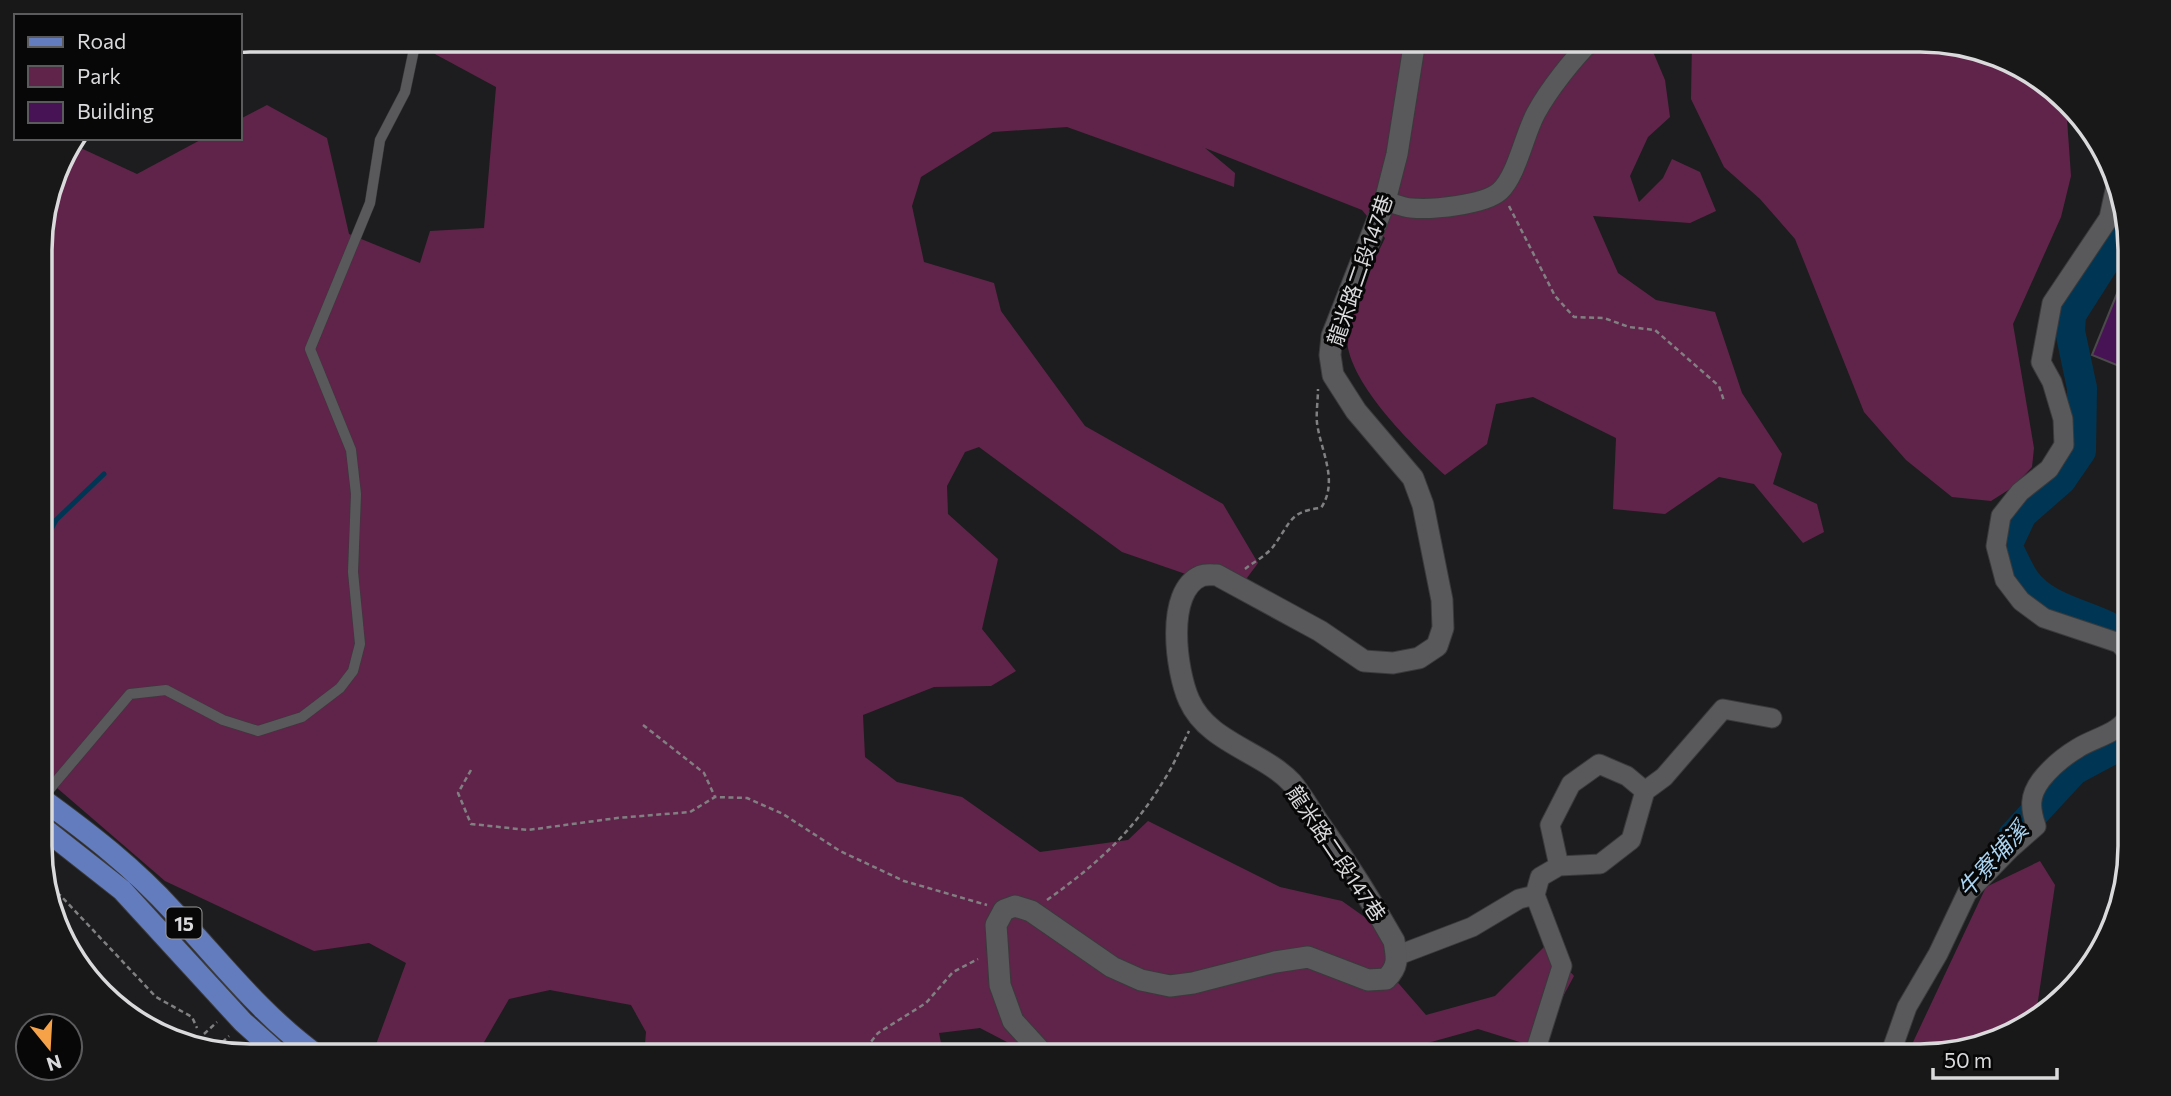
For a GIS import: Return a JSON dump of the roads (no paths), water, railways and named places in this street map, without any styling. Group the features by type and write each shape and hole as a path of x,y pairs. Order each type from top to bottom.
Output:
{"main road":[{"name":"15","path":"52,806 129,866 238,985 303,1044"},
{"name":"15","path":"52,835 122,890 231,1010 268,1044"}],"street":[{"name":"龍米路二段147巷","path":"1396,956 1394,941 1387,928 1342,856 1291,783 1266,761 1213,730 1189,701 1180,670 1177,626 1181,598 1192,582 1203,575 1217,575 1320,631 1364,661 1393,663 1419,658 1437,646 1443,628 1442,600 1423,505 1413,478 1356,411 1333,374 1330,355 1332,336 1385,201 1397,155 1413,52"},
{"path":"1385,201 1411,208 1467,205 1501,191 1512,173 1521,144 1537,111 1583,52"},
{"path":"2113,202 2109,218 2052,303 2041,362 2052,382 2063,419 2064,445 2049,469 2020,492 2001,516 1996,546 2006,580 2021,601 2045,618 2118,643"},
{"path":"1538,1043 1562,966 1535,895 1540,877 1559,866 1600,864 1631,840 1644,791 1664,777 1723,709 1772,718"},
{"path":"1893,1043 1907,1007 1938,954 1967,893 2011,848 2033,817 2034,789 2053,764 2118,726"},
{"path":"1559,866 1549,825 1571,785 1599,764 1627,776 1644,791"},
{"path":"1034,1044 1013,1021 1000,985 996,925 1004,910 1015,906 1031,911 1112,967 1141,979 1170,986 1308,957 1368,980 1386,979 1395,970 1396,956 1472,927 1519,899 1535,895"}],"lane":[{"path":"52,786 130,694 166,690 223,720 258,731 302,717 340,688 353,671 360,644 353,572 356,494 351,450 310,349 370,203 380,139 405,92 413,53"}],"waterway":[{"name":"牛寮埔溪","path":"2118,242 2071,315 2070,331 2082,388 2081,451 2061,480 2022,514 2007,546 2022,576 2035,591 2061,607 2118,631"},
{"path":"53,526 104,474"},
{"name":"牛寮埔溪","path":"2013,836 2074,770 2118,746"}]}
